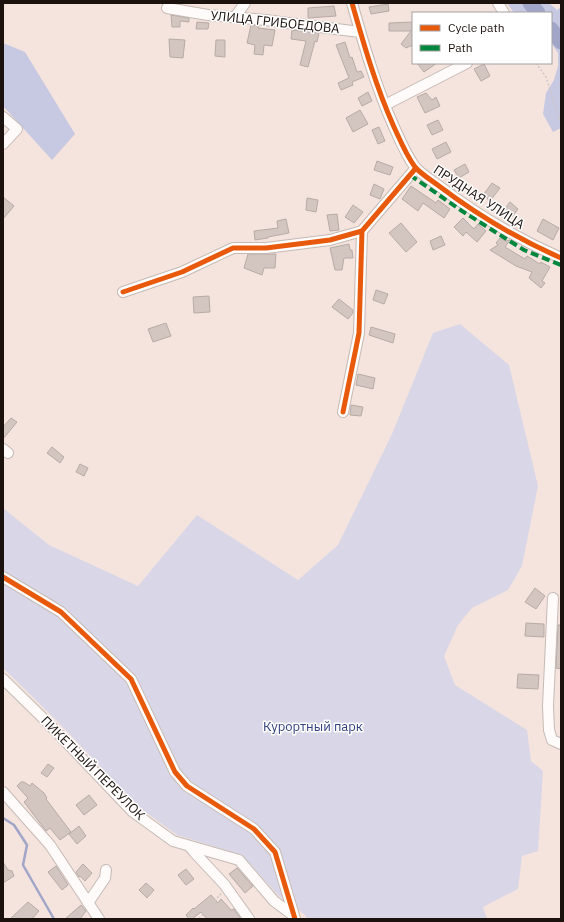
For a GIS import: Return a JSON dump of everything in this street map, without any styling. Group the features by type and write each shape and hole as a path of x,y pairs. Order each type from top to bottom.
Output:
{"street":[{"path":"235,17 245,3"},
{"name":"ПРУДНАЯ УЛИЦА","path":"352,3 360,32 385,105 404,150 416,168 456,199 492,222 534,246 561,258"},
{"path":"498,3 503,12"},
{"name":"УЛИЦА ГРИБОЕДОВА","path":"167,8 208,15 360,32"},
{"path":"385,105 465,64"},
{"path":"3,117 17,129 3,144"},
{"path":"123,292 182,272 233,248 266,248 330,240 362,231 416,168"},
{"path":"343,412 359,333 362,231"},
{"path":"3,577 61,612 131,679 175,772 187,786 254,829 275,852 295,917"},
{"path":"553,598 548,706 549,730 552,740 561,744"},
{"name":"ПИКЕТНЫЙ ПЕРЕУЛОК","path":"3,679 49,724 133,812 173,841 240,860 274,901 295,917"},
{"path":"3,792 50,845 99,919"},
{"name":"ПИКЕТНЫЙ ПЕРЕУЛОК","path":"190,847 224,884 249,919"},
{"path":"88,903 105,878 106,870"}],"path":[{"path":"537,64 546,77 561,125"},
{"path":"199,919 219,895"}],"green space":[{"name":"Курортный парк","path":"460,324 509,365 538,486 522,566 508,590 472,608 458,625 444,656 455,685 527,730 531,761 543,771 538,851 522,856 518,889 483,907 487,919 307,919 304,914 279,896 242,855 177,835 140,808 55,719 3,668 3,508 49,545 138,586 197,515 298,580 338,545 392,434 433,333"}],"shaded area":[{"path":"507,3 549,3 557,10 561,7 561,128 553,132 543,114 546,93 554,80 558,66 558,53 552,44 552,12 513,12"},
{"path":"3,43 25,52 75,134 52,160 3,106"}],"building":[{"path":"388,4 389,11 371,14 369,7"},
{"path":"334,6 336,16 308,18 308,8"},
{"path":"171,15 189,18 189,22 180,21 180,27 172,27"},
{"path":"197,22 209,23 208,29 196,29"},
{"path":"412,22 412,45 406,48 401,44 411,31 389,31 389,23"},
{"path":"251,25 259,26 258,28 275,30 272,46 264,45 263,55 254,54 255,45 247,43"},
{"path":"292,30 319,33 317,42 315,41 308,67 300,65 306,41 291,39"},
{"path":"169,39 185,40 183,58 170,57"},
{"path":"216,40 225,40 225,57 215,56"},
{"path":"345,42 350,58 352,57 357,72 361,71 364,77 352,82 353,85 341,90 338,83 349,78 336,45"},
{"path":"418,64 436,64 424,72"},
{"path":"484,64 490,76 481,81 474,69"},
{"path":"368,92 372,101 362,106 358,98"},
{"path":"426,93 432,100 436,97 440,106 425,113 417,97"},
{"path":"360,110 368,124 353,132 346,118"},
{"path":"438,120 443,130 432,135 427,125"},
{"path":"379,127 385,141 378,144 372,130"},
{"path":"446,142 451,152 437,159 432,149"},
{"path":"377,161 393,167 390,175 374,170"},
{"path":"465,164 469,172 459,178 454,170"},
{"path":"492,183 500,188 490,201 483,195"},
{"path":"374,184 384,189 380,199 370,195"},
{"path":"411,186 436,203 438,200 450,209 444,218 423,203 418,211 402,199"},
{"path":"3,197 14,206 3,219"},
{"path":"307,198 318,200 316,212 306,210"},
{"path":"510,202 518,209 512,217 504,210"},
{"path":"353,205 363,212 354,223 345,217"},
{"path":"337,214 339,230 330,231 327,215"},
{"path":"463,218 474,229 478,224 486,231 477,242 466,232 463,236 454,227"},
{"path":"286,219 289,233 255,240 254,231 278,228 277,221"},
{"path":"543,219 559,228 553,240 537,231"},
{"path":"401,223 417,242 406,252 389,233"},
{"path":"441,236 445,245 433,250 430,241"},
{"path":"500,238 506,241 510,240 505,247 525,259 527,256 540,264 541,262 550,267 542,281 545,283 541,288 529,278 532,272 516,266 490,250 498,245 496,243"},
{"path":"349,244 350,250 352,250 353,258 344,258 342,270 335,270 330,248"},
{"path":"248,254 276,254 275,268 264,268 262,275 244,268"},
{"path":"376,290 388,294 384,304 373,300"},
{"path":"209,296 210,312 194,313 193,297"},
{"path":"339,299 353,310 353,313 348,319 332,307"},
{"path":"166,323 171,336 153,342 148,329"},
{"path":"371,327 395,334 393,343 369,335"},
{"path":"358,374 375,378 373,389 356,385"},
{"path":"351,405 363,407 361,416 350,415"},
{"path":"11,418 17,422 3,439 3,427"},
{"path":"52,447 64,457 60,463 47,453"},
{"path":"80,464 88,468 84,476 76,472"},
{"path":"535,588 545,596 536,609 525,602"},
{"path":"526,623 544,624 544,637 525,636"},
{"path":"558,625 561,625 561,669 556,668"},
{"path":"518,674 539,675 538,689 517,688"},
{"path":"48,764 54,768 47,777 41,773"},
{"path":"21,782 24,782 30,786 32,783 44,793 47,798 46,799 71,832 60,840 50,828 46,831 24,802 28,798 17,786"},
{"path":"89,795 97,805 84,815 76,805"},
{"path":"79,826 86,836 77,844 69,834"},
{"path":"3,862 8,870 12,871 14,876 3,883"},
{"path":"83,864 92,873 85,881 80,876 79,877 76,872"},
{"path":"56,866 68,885 62,890 48,872"},
{"path":"237,868 253,886 245,893 229,874"},
{"path":"186,869 194,879 186,885 178,875"},
{"path":"146,883 154,890 147,898 139,890"},
{"path":"211,895 218,903 221,899 231,910 234,909 241,919 207,919 201,912 192,919 189,919 186,915"},
{"path":"28,902 39,911 32,919 10,919"},
{"path":"81,905 86,911 80,919 65,919"}],"waterway":[{"path":"530,3 537,12"},
{"path":"552,30 561,42"},
{"path":"3,818 14,825 27,845 23,865 54,919"}],"marked path":[{"path":"410,175 462,211 524,250 561,265"}],"cycle path":[{"path":"352,3 382,97 401,142 415,167 426,177 483,216 529,243 561,258"},
{"path":"343,412 359,333 362,231 416,168"},
{"path":"123,292 182,272 233,248 266,248 330,240 362,231"},
{"path":"3,577 61,612 131,679 175,772 187,786 254,829 275,852 295,919"}]}
